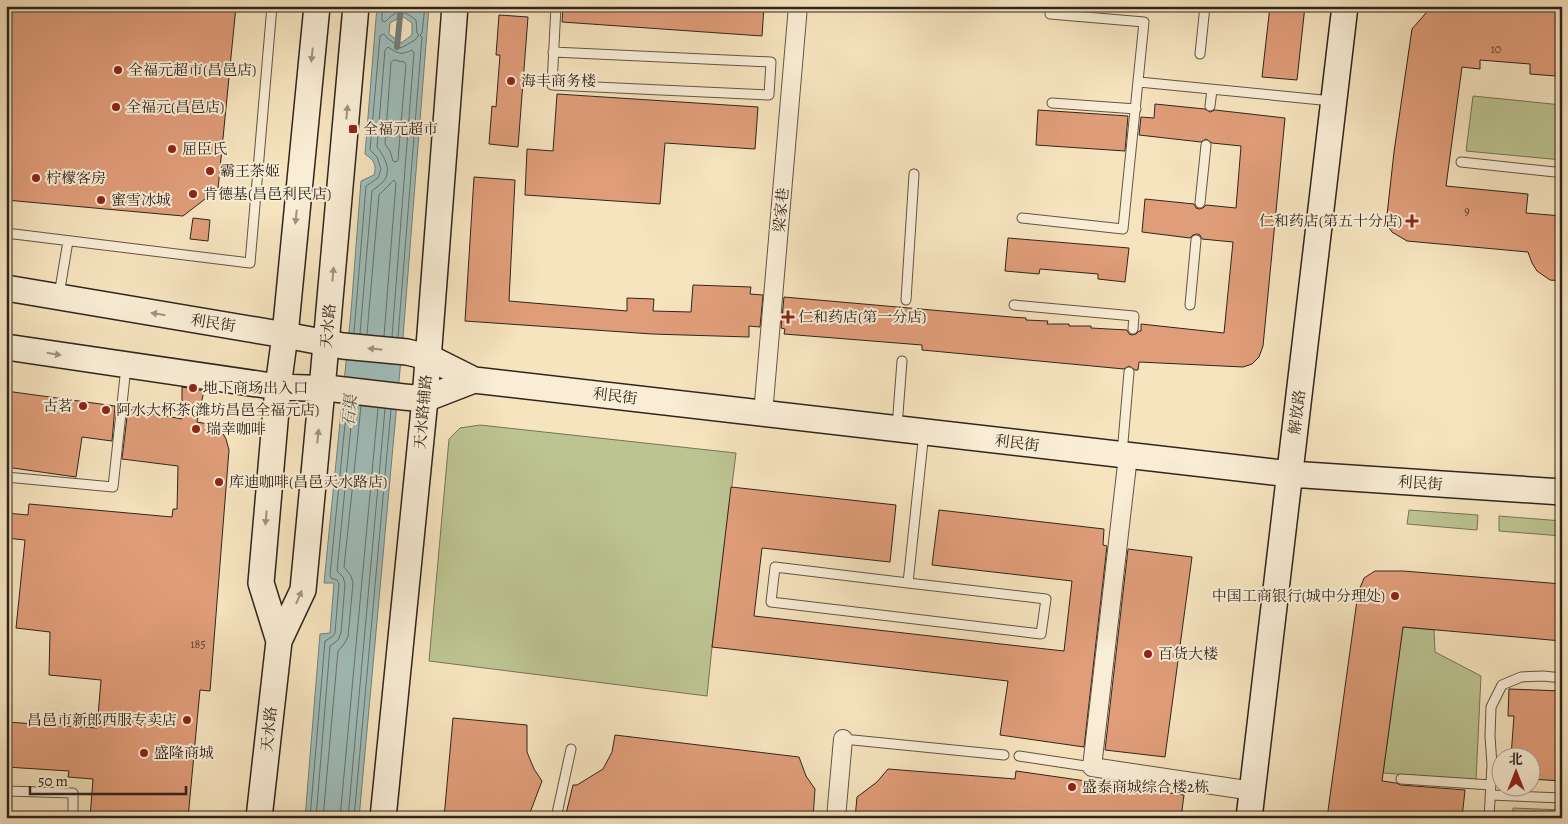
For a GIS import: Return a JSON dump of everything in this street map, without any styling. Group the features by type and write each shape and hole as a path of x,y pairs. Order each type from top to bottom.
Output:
{"street":[{"name":"天水路","path":"279,641 261,583 278,387 285,335 317,6"},
{"name":"天水路","path":"259,818 279,641 302,590 335,344 356,6"},
{"name":"天水路辅路","path":"384,818 417,355 455,6"},
{"name":"梁家巷","path":"763,414 798,6"},
{"name":"解放路","path":"1250,818 1345,6"},
{"name":"利民街","path":"6,288 335,344 417,355 474,380 1290,474 1562,492"},
{"name":"利民街","path":"6,347 278,387 328,389 414,398 474,380"},
{"path":"1125,456 1092,767 1253,791"},
{"path":"836,818 842,739"}],"lane":[{"path":"6,233 250,263 272,6"},
{"path":"553,52 771,62 769,95 552,85 553,52 556,6"},
{"path":"1200,54 1205,6"},
{"path":"1022,218 1123,229 1144,22 1050,14"},
{"path":"1139,82 1335,102"},
{"path":"1210,106 1212,90"},
{"path":"1052,103 1136,109"},
{"path":"1200,203 1206,145"},
{"path":"1461,162 1555,172 1562,170"},
{"path":"906,300 914,174"},
{"path":"1190,305 1196,240"},
{"path":"59,297 68,241"},
{"path":"1014,305 1134,316 1133,329"},
{"path":"897,430 902,361"},
{"path":"6,477 113,486 126,365"},
{"path":"1125,456 1130,372"},
{"path":"908,583 924,432"},
{"path":"775,567 908,583 1046,599 1042,634 771,602 775,567"},
{"path":"1491,746 1491,707 1502,685 1521,677 1543,676 1562,678"},
{"path":"842,739 1004,755"},
{"path":"556,818 571,749"},
{"path":"1019,756 1092,767"},
{"path":"1401,778 1490,790"},
{"path":"6,791 73,794 73,818"},
{"path":"1489,818 1491,796"},
{"path":"1540,796 1562,798"}],"green space":[{"path":"1473,96 1562,105 1562,160 1466,151"},
{"path":"480,425 736,453 707,696 429,661 449,439 460,428"},
{"path":"1409,510 1478,515 1477,530 1407,524"},
{"path":"1499,516 1562,521 1562,536 1499,531"},
{"path":"1403,627 1434,630 1435,652 1481,676 1476,780 1383,773"},
{"path":"1513,808 1562,810 1562,818 1513,818"},
{"path":"6,812 61,814 60,818 6,818"}],"water":[{"path":"377,6 429,6 403,337 359,818 305,818 320,634 330,633 334,583 324,583 351,312 361,181 374,175 375,171 374,163 365,154","holes":["402,16 412,23 412,35 401,43 389,34 390,23"]}],"building":[{"name":"全福元(昌邑店)","path":"6,6 236,6 218,189 183,216 6,200"},
{"path":"563,6 764,6 762,36 562,22"},
{"path":"1270,6 1305,6 1297,80 1262,77"},
{"path":"1432,6 1521,6 1562,9 1562,73 1556,72 1556,76 1530,74 1530,64 1480,60 1480,69 1462,67 1446,186 1528,194 1526,213 1562,216 1562,281 1550,280 1537,271 1528,252 1407,241 1392,232 1386,224 1394,152 1412,29"},
{"name":"海丰商务楼","path":"499,15 528,17 518,147 489,144 492,106 496,107 500,55 496,55"},
{"path":"557,94 758,107 755,149 665,143 660,204 525,195 527,149 553,151"},
{"path":"1155,104 1205,109 1210,112 1215,110 1285,118 1263,346 1259,357 1252,364 1243,367 1139,362 1138,370 1135,370 1129,366 1124,369 922,350 922,345 784,334 785,329 781,328 784,297 1026,318 1026,320 1048,321 1047,324 1069,324 1069,326 1091,326 1091,328 1127,330 1132,335 1141,331 1141,324 1224,333 1233,242 1202,239 1197,234 1190,238 1142,232 1145,199 1194,204 1199,209 1206,205 1236,208 1241,146 1212,143 1206,139 1201,142 1139,135 1141,117 1154,118"},
{"path":"1038,110 1128,116 1125,151 1036,145"},
{"path":"474,177 515,180 509,301 627,311 627,298 654,299 653,311 691,312 693,285 751,287 750,294 763,295 760,327 749,326 749,337 652,334 465,321"},
{"path":"193,218 210,220 208,241 190,239"},
{"path":"1008,238 1129,248 1125,282 1098,279 1098,274 1040,269 1039,274 1005,271"},
{"path":"182,387 204,391 197,422 219,426 229,450 210,691 200,690 188,818 90,818 93,779 68,777 69,771 6,767 6,722 97,728 101,680 49,675 50,632 16,628 25,540 6,538 6,513 28,515 29,504 172,517 173,509 177,509 178,466 122,459 128,409 182,419"},
{"path":"6,391 115,406 112,441 82,437 76,477 6,467"},
{"path":"731,487 896,505 890,562 762,548 754,616 1001,644 1064,651 1072,581 932,565 939,510 1104,529 1103,545 1107,546 1084,747 1000,735 1008,681 712,647"},
{"name":"百货大楼","path":"1128,549 1192,557 1165,757 1105,750"},
{"path":"1375,571 1403,571 1562,584 1562,641 1403,627 1382,781 1401,785 1465,790 1462,818 1327,818 1358,593 1364,578"},
{"path":"1509,689 1562,691 1562,781 1540,780 1540,746 1512,746 1514,716 1508,716"},
{"path":"453,718 527,725 527,752 534,769 542,781 528,818 444,818"},
{"path":"615,735 799,757 806,776 815,789 813,818 565,818 573,785 577,785 603,769 612,752"},
{"path":"888,769 1015,779 1016,771 1184,795 1181,818 855,818 857,797 877,782"}],"waterway":[{"name":"石渠","path":"397,47 401,6"}],"place":[{"name":"全福元超市(昌邑店)","path":"118,70"},
{"name":"海丰商务楼","path":"511,81"},
{"name":"全福元(昌邑店)","path":"116,107"},
{"name":"全福元超市","path":"353,129"},
{"name":"屈臣氏","path":"172,149"},
{"name":"霸王茶姬","path":"210,171"},
{"name":"柠檬客房","path":"36,178"},
{"name":"肯德基(昌邑利民店)","path":"193,194"},
{"name":"蜜雪冰城","path":"101,200"},
{"name":"仁和药店(第五十分店)","path":"1412,221"},
{"name":"仁和药店(第一分店)","path":"788,317"},
{"name":"地下商场出入口","path":"193,388"},
{"name":"古茗","path":"83,406"},
{"name":"阿水大杯茶(潍坊昌邑全福元店)","path":"106,410"},
{"name":"瑞幸咖啡","path":"196,429"},
{"name":"库迪咖啡(昌邑天水路店)","path":"219,482"},
{"name":"中国工商银行(城中分理处)","path":"1395,596"},
{"name":"百货大楼","path":"1148,654"},
{"name":"昌邑市新郎西服专卖店","path":"187,720"},
{"name":"盛隆商城","path":"144,753"},
{"name":"盛泰商城综合楼2栋","path":"1072,787"}]}
